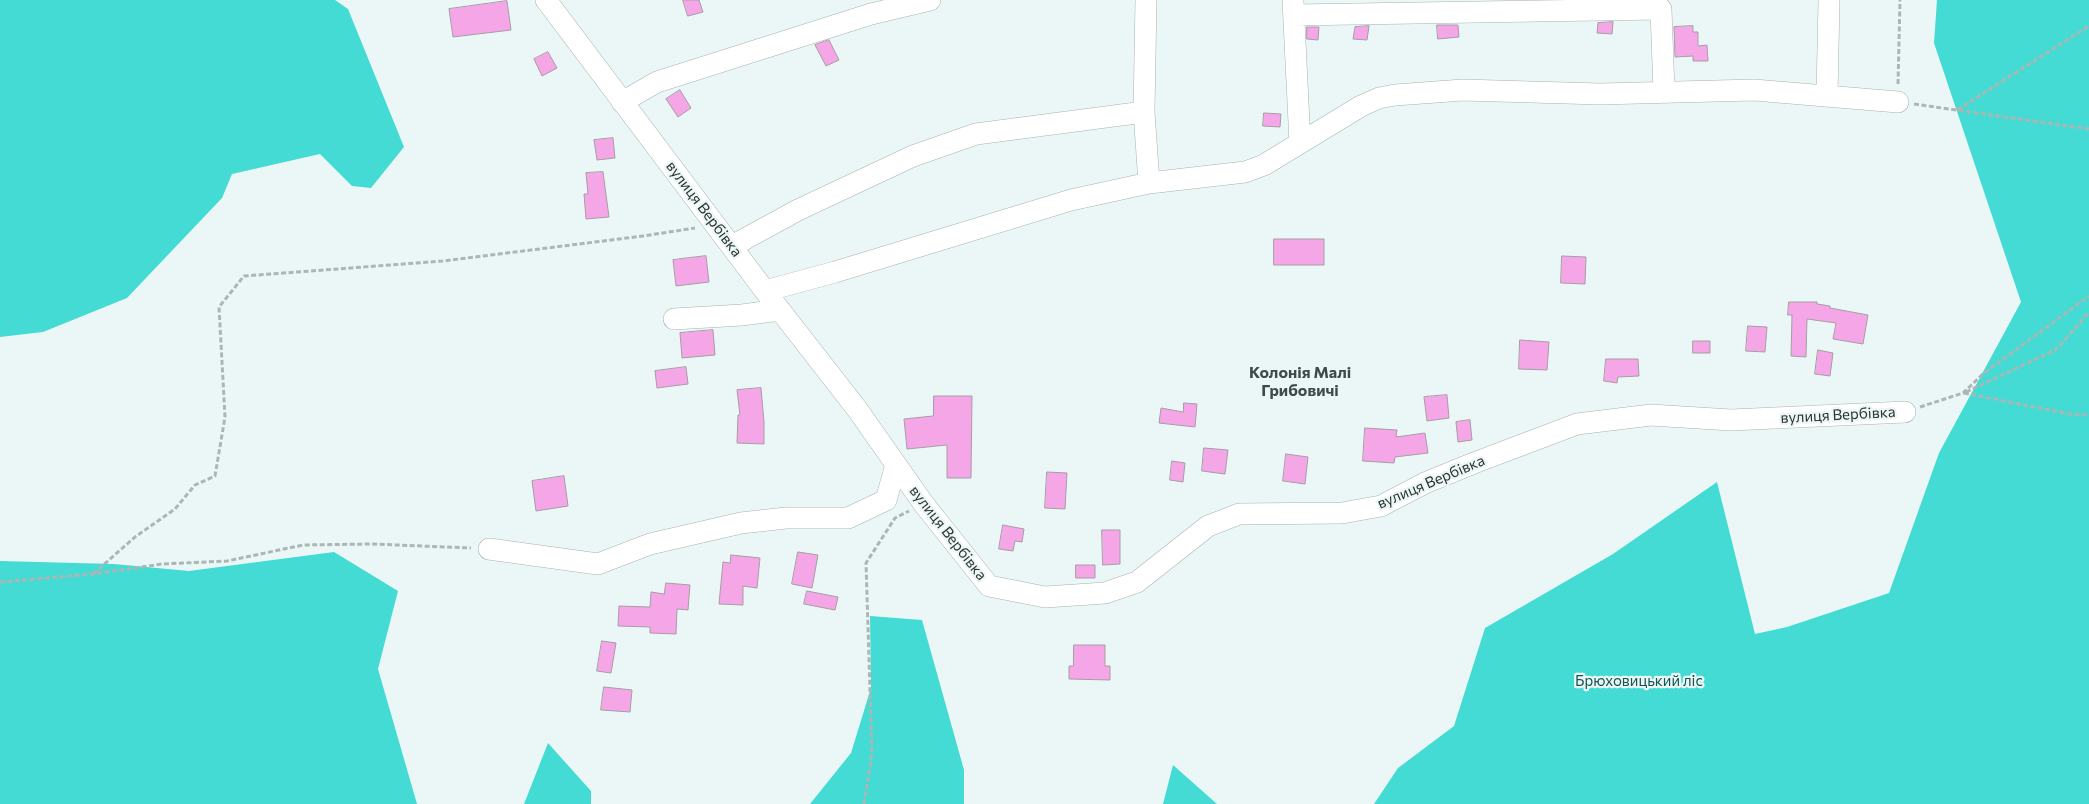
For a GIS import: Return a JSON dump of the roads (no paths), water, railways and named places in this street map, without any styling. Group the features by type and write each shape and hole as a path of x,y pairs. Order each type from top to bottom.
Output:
{"street":[{"name":"вулиця Вербівка","path":"546,0 765,291 857,409 923,504 989,586 1045,597 1086,596 1105,593 1137,582 1208,526 1239,514 1342,513 1380,506 1450,473 1577,424 1652,415 1731,420 1905,412"},
{"path":"622,102 657,82 871,14 930,0"},
{"path":"1146,0 1144,112 1149,183"},
{"path":"1827,96 1828,0"},
{"path":"1300,143 1294,7 1508,6 1661,9 1664,92"},
{"path":"765,291 835,272 1071,200 1149,183 1245,172 1264,165 1361,106 1379,98 1395,95 1463,90 1600,94 1754,90 1898,102"},
{"path":"732,246 798,210 912,156 976,134 1144,112"},
{"path":"674,319 742,315 780,310"},
{"path":"489,549 598,564 650,544 742,523 786,518 848,518 886,500 896,465"}],"district":[{"name":"Колонія Малі Грибовичі","path":"1300,382"}],"park label":[{"name":"Брюховицький ліс","path":"1639,681"}]}
